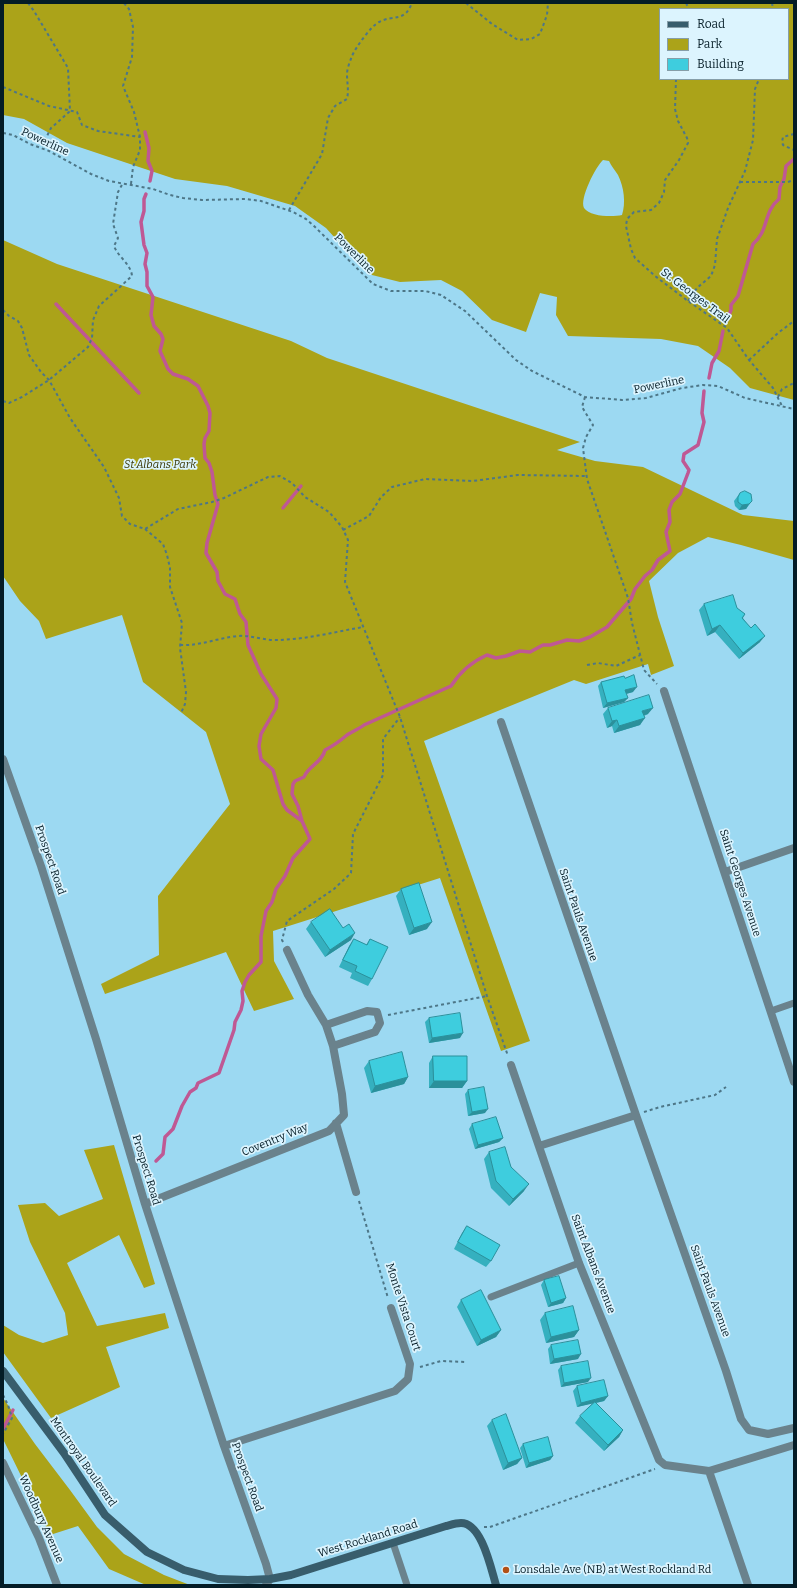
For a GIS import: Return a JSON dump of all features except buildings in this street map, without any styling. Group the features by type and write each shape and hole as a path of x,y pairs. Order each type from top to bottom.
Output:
{"street":[{"name":"Saint Georges Avenue","path":"664,691 794,1082"},
{"name":"Saint Pauls Avenue","path":"501,722 741,1418 749,1430 768,1434 794,1428"},
{"name":"Prospect Road","path":"3,759 41,866 96,1039 144,1204 224,1446 266,1564 268,1582"},
{"path":"725,872 794,848"},
{"path":"287,950 308,995 326,1024 333,1046 342,1094 344,1114 336,1123 356,1192"},
{"path":"326,1024 367,1011 377,1012 380,1023 375,1032 333,1046"},
{"name":"Saint Albans Avenue","path":"511,1065 579,1264 659,1460 665,1465 709,1471"},
{"path":"539,1146 636,1115"},
{"name":"Coventry Way","path":"144,1204 329,1130 336,1123"},
{"name":"Monte Vista Court","path":"391,1308 410,1364 409,1372"},
{"name":"Montroyal Boulevard","path":"3,1371 64,1453 106,1515 147,1552 184,1570 218,1579 268,1582"},
{"path":"224,1446 395,1391 408,1379 409,1372"},
{"path":"748,1585 709,1471 794,1445"},
{"name":"Woodbury Avenue","path":"3,1463 40,1538 57,1585"},
{"name":"West Rockland Road","path":"268,1582 446,1526 462,1523 472,1527 480,1538 496,1585"}],"lane":[{"path":"770,1011 794,1004"},
{"path":"491,1297 579,1264"},
{"path":"393,1543 407,1585"}],"path":[{"path":"28,3 68,68 70,111"},
{"path":"124,3 129,9 133,27 132,57 124,86 134,112 140,137 140,150 133,167 131,184"},
{"path":"289,210 322,154 328,118 335,106 348,99 349,92 347,72 352,55 367,34 379,22 402,17 409,10 412,3"},
{"path":"466,3 492,24 518,40 531,39 540,34 547,15 548,3"},
{"name":"St. Georges Trail","path":"676,80 675,109 678,121 688,143 679,160 665,180 664,192 659,202 651,210 634,212 627,219 626,226 631,249 635,258 644,267 688,301 727,328 749,360 773,388 782,406"},
{"path":"688,301 697,288 711,276 715,265 717,239 728,208 744,172 753,140 755,88 759,80"},
{"path":"3,87 49,106 77,112 82,124 93,129 140,137"},
{"path":"41,148 51,128 70,111"},
{"name":"Powerline","path":"3,133 13,135 62,157 91,174 109,181 152,188 183,198 214,201 246,199 261,201 289,210 306,219 314,226 373,284 390,291 425,291 441,295 464,311 516,360 532,371 585,397 622,400 646,398 703,384 718,386 745,398 794,409"},
{"path":"794,134 783,137 782,142 783,145 794,150"},
{"path":"740,182 775,183 794,180"},
{"path":"3,401 9,403 22,397 49,380 88,347 92,338 93,320 99,306 132,276 130,268 119,256 114,246 118,238 113,224 118,192 123,183"},
{"path":"3,310 9,316 18,320 22,328 29,355 41,372 49,380 70,418 104,467 119,498 122,516 130,524 145,528 163,544 170,568 170,587 182,623 180,645 181,663 186,692 185,704 181,713"},
{"path":"749,360 778,333 794,321"},
{"path":"778,397 782,389 794,383"},
{"path":"585,397 582,407 593,425 586,437 583,448 587,476 628,598 632,623 640,655 647,674 664,691"},
{"path":"343,530 369,516 381,497 392,487 425,478 473,481 518,475 587,476"},
{"path":"145,528 178,508 212,502 224,498 268,477 280,476 292,483 305,497 329,512 343,530 348,540 345,582 394,699 487,996 511,1065"},
{"path":"180,645 198,645 219,639 241,636 276,640 314,636 363,626"},
{"path":"587,665 598,663 616,666 640,655"},
{"path":"287,950 282,940 287,921 334,889 351,873 353,834 383,775 383,739 400,718"},
{"path":"393,1014 487,996"},
{"path":"636,1115 660,1107 715,1095 726,1087"},
{"name":"Monte Vista Court","path":"356,1192 391,1308"},
{"path":"409,1372 441,1360 467,1362"},
{"path":"3,1396 8,1405 12,1418 3,1434"},
{"path":"490,1527 652,1470"}],"green space":[{"path":"3,3 794,3 794,400 750,388 730,368 698,346 661,339 568,336 556,315 557,297 540,293 526,332 492,320 462,291 441,280 400,282 372,275 354,259 326,228 295,206 227,186 175,179 67,143 24,119 3,115","holes":["603,160 609,161 618,175 623,190 624,200 622,215 596,215 587,211 583,204 586,190 600,163"]},
{"name":"St Albans Park","path":"3,240 57,264 291,341 327,358 580,442 557,450 595,461 643,467 743,515 794,521 794,560 708,537 678,553 649,581 658,617 674,666 651,675 648,664 586,684 574,680 424,741 530,1041 501,1051 440,878 273,931 274,961 294,999 254,1011 226,952 105,994 101,984 159,955 158,896 230,804 206,732 143,682 122,615 46,639 39,621 20,601 3,576"},
{"path":"114,1145 155,1284 144,1288 119,1235 67,1263 97,1326 165,1313 169,1328 106,1347 120,1387 51,1418 3,1352 3,1325 19,1335 43,1343 68,1335 65,1313 30,1242 18,1205 45,1203 59,1216 103,1199 84,1150"},
{"path":"3,1398 35,1444 97,1527 124,1554 164,1575 190,1585 146,1585 109,1569 78,1526 50,1535 3,1439"}],"waterway":[{"path":"145,132 149,148 148,161 152,171 150,181"},
{"path":"727,320 731,310 731,305 738,296 753,244 762,233 770,210 779,199 780,187 784,179 786,166 794,159"},
{"path":"146,194 141,222 144,245 147,253 145,264 147,272 147,286 153,297 151,315 154,326 161,334 163,339 160,351 168,369 173,374 188,379 198,386 210,413 209,431 205,438 204,444 205,458 209,463 212,472 215,495 218,504 207,543 206,553 217,572 218,581 225,594 235,599 240,614 246,622 248,645 261,674 277,699 276,708 261,734 259,746 261,759 273,770 283,804 287,810 302,821"},
{"path":"56,304 139,393"},
{"path":"709,378 712,363 719,351 723,331"},
{"path":"156,1161 163,1154 165,1137 173,1129 182,1106 190,1092 196,1088 198,1083 219,1073 234,1030 235,1022 241,1010 243,1001 242,991 245,982 249,975 261,962 261,936 266,911 272,902 276,889 285,876 293,858 310,839 292,794 293,784 295,781 304,777 321,758 325,750 347,735 364,725 451,686 466,668 487,655 496,658 520,651 530,652 543,645 550,645 567,640 579,641 590,637 607,627 631,599 635,589 645,576 652,570 658,560 670,551 666,532 670,522 669,510 672,502 680,494 689,470 683,461 684,454 698,445 704,422 702,413 704,391"},
{"path":"283,508 301,486"},
{"path":"3,1429 13,1410"}],"place":[{"name":"Lonsdale Ave (NB) at West Rockland Rd","path":"506,1570"}]}
